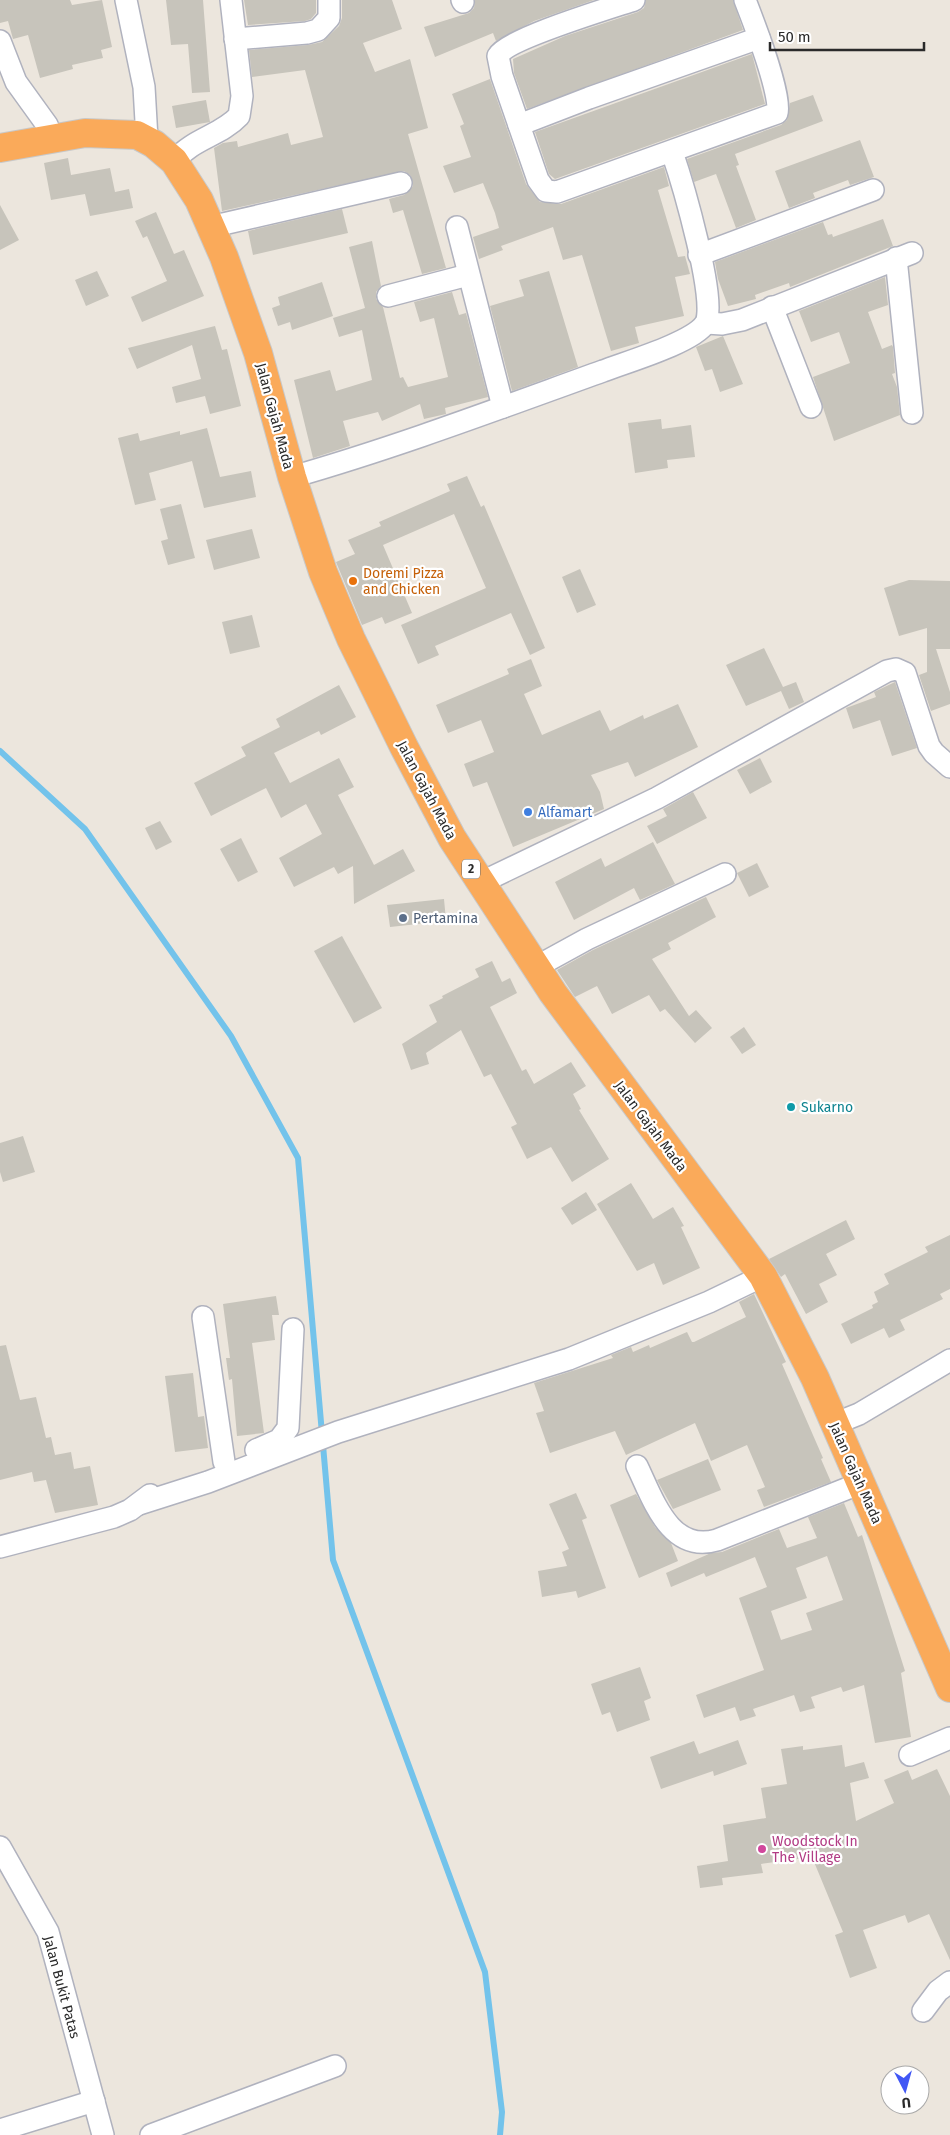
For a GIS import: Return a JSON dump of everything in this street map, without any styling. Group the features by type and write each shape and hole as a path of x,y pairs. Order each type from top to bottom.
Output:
{"highway":[{"name":"Jalan Gajah Mada","path":"0,148 85,133 112,132 137,135 146,139 174,161 199,200 224,257 258,353 292,477 323,572 351,639 452,838 480,883 612,1075 763,1276 797,1340 949,1684"}],"street":[{"path":"126,0 144,87 146,139"},
{"path":"174,161 186,148 227,126 239,116 242,96 231,0"},
{"path":"235,39 307,33 318,30 329,18 329,0"},
{"path":"634,0 542,33 500,51 498,56 499,66 538,180 546,192 558,192 622,167 672,152 777,113 776,95 759,38 745,0"},
{"path":"520,125 589,98 759,38"},
{"path":"0,41 16,82 47,125 53,138"},
{"path":"672,152 688,204 710,302 706,323"},
{"path":"210,227 401,183"},
{"path":"699,255 873,190"},
{"path":"456,227 503,407"},
{"path":"292,477 503,407 660,349 690,336 706,323 730,323 904,256 912,413"},
{"path":"388,296 468,274"},
{"path":"772,307 811,407"},
{"path":"480,883 657,798 887,671 896,669 905,673 929,746 950,767"},
{"path":"536,967 587,939 726,874"},
{"path":"0,1547 114,1517 139,1504 208,1482 316,1439 569,1359 709,1302 763,1276"},
{"path":"203,1317 224,1462"},
{"path":"139,1504 165,1484 279,1440 286,1433 291,1392 293,1329"},
{"path":"834,1424 859,1414 950,1360"},
{"path":"637,1466 665,1522 692,1541 702,1543 717,1540 860,1483"},
{"path":"910,1755 950,1738"},
{"name":"Jalan Bukit Patas","path":"0,1848 48,1932 103,2135"},
{"path":"923,2011 938,1991 950,1982"},
{"path":"151,2135 336,2066"},
{"path":"0,2130 94,2100"}],"building":[{"path":"0,0 70,0 72,5 102,0 112,47 101,50 103,58 72,65 73,69 40,78 28,35 13,39 8,21 0,23"},
{"path":"166,0 203,0 210,92 192,93 188,44 171,45"},
{"path":"244,0 316,0 316,13 311,19 305,21 248,25"},
{"path":"342,0 392,0 402,29 363,43 375,72 410,59 428,128 408,134 446,268 422,274 403,210 393,213 389,199 404,195 413,186 410,175 404,171 222,211 214,148 223,143 237,141 238,147 288,133 291,145 323,137 305,70 252,77 249,50 322,42 339,26 342,18"},
{"path":"475,0 594,0 534,21 496,41 493,33 435,57 424,27 469,13 474,8"},
{"path":"646,0 733,0 743,30 527,109 514,73 513,59 565,36 638,12 644,8"},
{"path":"752,54 765,104 555,179 549,174 535,132"},
{"path":"490,79 526,184 540,202 561,204 664,167 669,186 658,190 678,257 685,256 690,274 675,277 684,316 635,327 639,343 611,351 582,255 563,260 553,227 501,246 503,250 479,259 473,237 499,228 495,213 483,183 454,193 443,166 471,157 460,126 464,124 452,94"},
{"path":"813,95 823,121 735,154 739,165 736,166 756,220 736,228 716,174 694,182 687,159 781,125 787,120 790,103"},
{"path":"206,100 210,122 176,128 172,106"},
{"path":"860,140 874,177 850,185 848,180 813,193 815,198 789,208 775,171"},
{"path":"68,158 71,175 110,168 115,192 129,189 133,208 90,216 85,194 51,200 44,163"},
{"path":"0,205 19,240 0,250"},
{"path":"342,209 348,233 253,255 248,231"},
{"path":"156,212 174,254 184,250 204,296 142,322 131,297 167,281 147,236 143,238 135,221"},
{"path":"883,219 893,246 790,287 789,283 755,295 756,299 728,306 718,279 715,262 823,222 828,235 832,234 833,237"},
{"path":"372,241 381,286 376,292 376,299 383,307 400,378 403,377 408,387 448,377 434,318 420,322 414,302 452,292 459,315 466,313 488,397 445,408 446,414 424,419 420,404 382,421 378,412 343,421 350,446 313,458 294,380 330,370 336,391 372,380 362,330 339,337 333,318 365,308 349,247"},
{"path":"97,271 109,296 86,306 75,280"},
{"path":"549,271 578,367 512,391 490,306 524,296 519,280"},
{"path":"885,277 888,305 868,312 882,349 892,345 893,347 895,373 892,374 897,387 900,415 834,441 813,377 850,363 839,332 811,342 799,311"},
{"path":"322,282 333,316 292,330 290,322 278,326 272,308 280,305 278,297"},
{"path":"215,326 222,350 227,349 241,406 210,414 205,396 176,403 172,387 201,379 192,345 137,369 128,348"},
{"path":"723,336 743,384 720,392 712,369 705,371 696,347"},
{"path":"661,419 662,429 691,425 695,457 667,460 668,468 635,473 628,423"},
{"path":"207,428 220,477 251,471 256,497 204,508 192,461 149,473 156,500 135,505 118,438 138,433 140,441 180,431 180,435"},
{"path":"467,476 481,507 484,505 545,648 530,655 511,613 435,646 439,655 418,664 401,625 486,588 454,514 383,545 412,613 385,624 382,617 362,625 336,562 355,554 348,540 381,526 379,522 450,491 447,484"},
{"path":"181,504 195,558 168,565 161,541 168,539 160,509"},
{"path":"252,529 260,558 214,570 206,540"},
{"path":"580,569 596,605 577,613 562,577"},
{"path":"909,580 950,581 950,649 936,649 950,692 950,704 931,711 919,675 927,672 927,628 899,636 884,588"},
{"path":"252,615 260,647 230,654 222,622"},
{"path":"764,648 783,687 796,682 804,702 789,709 781,691 746,706 726,665"},
{"path":"531,659 542,686 524,694 542,735 600,710 610,731 643,715 644,719 678,704 698,747 635,777 628,762 591,775 600,792 604,809 513,847 487,782 473,787 464,764 494,752 481,720 448,733 436,705 509,674 507,669"},
{"path":"895,682 917,748 892,756 880,720 853,729 846,708 876,697 874,692"},
{"path":"339,685 356,717 321,735 319,731 274,753 290,783 339,758 354,787 338,795 374,865 403,849 415,871 354,904 353,866 338,874 334,867 294,887 279,858 322,834 306,804 281,818 266,788 211,816 194,783 246,756 241,747 280,727 276,719"},
{"path":"760,758 772,782 750,794 737,770"},
{"path":"693,792 707,818 657,844 647,826 667,816 663,809"},
{"path":"160,821 172,842 156,850 145,828"},
{"path":"241,838 258,872 238,882 220,849"},
{"path":"653,842 675,884 640,900 634,888 574,920 555,882 601,858 605,867"},
{"path":"757,863 769,887 749,897 737,873"},
{"path":"706,897 716,917 668,943 671,949 652,959 689,1016 696,1010 712,1028 695,1043 665,1009 660,1012 649,995 612,1014 597,986 575,997 557,970 593,950"},
{"path":"444,899 446,921 390,927 387,905"},
{"path":"342,936 382,1008 354,1023 314,951"},
{"path":"492,961 502,982 510,978 517,993 490,1007 522,1071 526,1069 534,1084 571,1062 586,1086 573,1094 581,1109 579,1110 609,1159 572,1182 551,1147 527,1159 511,1127 517,1124 491,1074 484,1077 461,1030 426,1053 429,1064 411,1070 402,1044 437,1022 429,1005 443,998 442,996 479,977 475,969"},
{"path":"744,1027 756,1045 742,1054 730,1037"},
{"path":"23,1136 35,1172 3,1182 0,1172 0,1143"},
{"path":"631,1183 653,1219 673,1207 684,1226 681,1227 700,1268 663,1285 654,1263 637,1271 597,1204"},
{"path":"586,1192 597,1210 572,1225 561,1208"},
{"path":"846,1220 855,1239 826,1254 837,1275 819,1284 828,1302 806,1314 785,1274 781,1277 769,1259"},
{"path":"950,1235 950,1289 940,1294 943,1299 900,1320 905,1330 889,1338 884,1328 851,1344 841,1324 873,1308 872,1305 878,1302 874,1292 889,1284 884,1274 928,1252 925,1247"},
{"path":"754,1294 786,1362 782,1364 823,1458 821,1459 831,1482 764,1507 757,1490 765,1487 747,1445 711,1461 695,1423 626,1455 615,1431 550,1453 536,1413 544,1411 534,1383 613,1358 611,1355 631,1347 633,1352 649,1345 650,1348 687,1332 692,1342 694,1342 746,1317 739,1302"},
{"path":"276,1296 279,1315 272,1315 275,1340 252,1343 264,1433 237,1436 232,1379 229,1380 226,1358 230,1358 223,1304"},
{"path":"6,1345 20,1400 36,1397 46,1438 51,1437 55,1455 71,1452 74,1469 90,1466 98,1505 55,1513 46,1480 34,1482 32,1472 0,1480 0,1346"},
{"path":"193,1373 198,1417 204,1416 208,1448 175,1452 165,1376"},
{"path":"708,1459 721,1490 673,1509 657,1480"},
{"path":"576,1493 587,1518 582,1520 606,1588 578,1598 576,1591 542,1597 538,1571 567,1566 562,1552 569,1549 549,1504"},
{"path":"636,1494 655,1527 671,1543 678,1561 639,1578 610,1505"},
{"path":"844,1503 858,1537 862,1535 905,1671 901,1673 911,1737 875,1743 864,1685 843,1692 841,1687 811,1697 815,1708 800,1712 794,1695 753,1709 756,1716 740,1721 735,1707 704,1718 696,1695 764,1670 739,1598 767,1587 755,1557 706,1577 704,1573 671,1587 666,1573 711,1553 722,1552 779,1529 787,1548 817,1538 808,1517","holes":["827,1556 843,1600 806,1613 812,1630 781,1640 771,1611 807,1598 796,1568"]},
{"path":"640,1667 651,1698 644,1701 650,1720 617,1732 610,1712 602,1715 591,1684"},
{"path":"738,1740 747,1764 714,1776 713,1771 661,1789 650,1757 694,1741 699,1754"},
{"path":"842,1745 845,1767 864,1762 869,1778 850,1783 856,1821 894,1803 884,1780 908,1770 912,1780 937,1769 950,1796 950,1960 929,1914 908,1923 905,1915 863,1930 877,1968 850,1978 835,1935 843,1932 812,1857 761,1864 763,1873 722,1878 723,1885 700,1888 697,1866 728,1861 723,1825 766,1818 761,1788 787,1784 781,1749 803,1746 803,1750"}],"waterway":[{"path":"0,751 85,829 231,1036 298,1158 333,1560 485,1972 502,2112 500,2135"}],"place":[{"name":"Doremi Pizza and Chicken","path":"353,581"},
{"name":"Alfamart","path":"528,812"},
{"name":"Pertamina","path":"403,918"},
{"name":"Sukarno","path":"791,1107"},
{"name":"Woodstock In The Village","path":"762,1849"}]}
